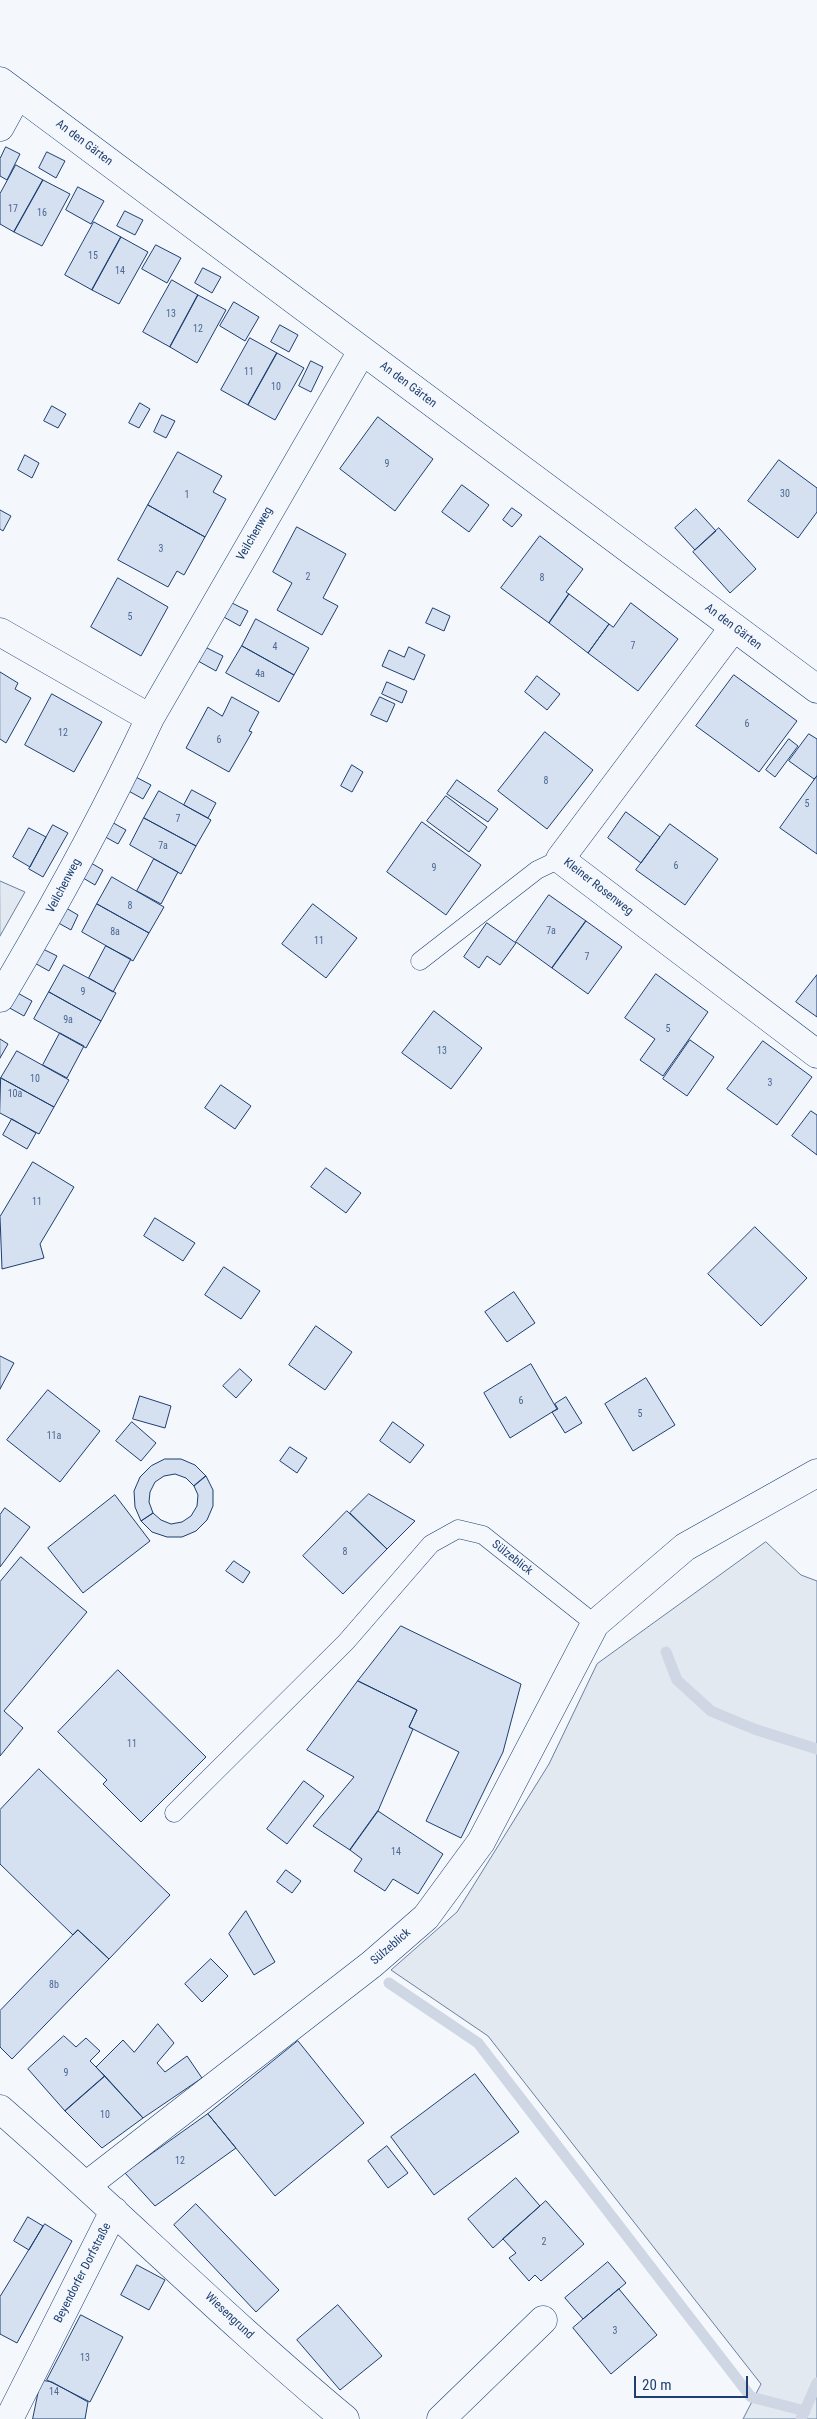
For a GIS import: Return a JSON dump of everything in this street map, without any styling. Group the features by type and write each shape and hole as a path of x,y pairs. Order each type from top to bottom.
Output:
{"street":[{"path":"0,127 9,88"},
{"name":"An den Gärten","path":"9,88 817,689"},
{"name":"Veilchenweg","path":"0,998 127,768 150,718 362,351"},
{"name":"Kleiner Rosenweg","path":"734,627 560,859 817,1054"},
{"path":"0,632 150,718"},
{"name":"Sülzeblick","path":"87,2185 372,1964 426,1917 480,1842 595,1624 685,1547 817,1473"},
{"name":"Beyendorfer Dorfstraße","path":"0,2109 114,2211 9,2419"},
{"name":"Wiesengrund","path":"114,2211 305,2386 345,2419"},
{"path":"441,2419 543,2320"}],"lane":[{"path":"420,961 537,870 560,859"},
{"name":"Sülzeblick","path":"174,1813 346,1642 432,1544 458,1529 483,1535 595,1624"}],"shaded area":[{"path":"0,881 25,892 0,936"},
{"path":"766,1542 801,1575 817,1581 817,2419 743,2419 761,2384 488,2036 391,1970 457,1912 549,1764 597,1664"}],"building":[{"path":"6,147 20,154 7,180 0,176 0,159"},
{"path":"47,152 65,161 56,178 39,168"},
{"path":"16,165 43,180 14,232 0,224 0,194"},
{"path":"43,180 70,194 42,246 14,232"},
{"path":"78,187 104,201 91,224 66,210"},
{"path":"125,211 143,220 135,235 117,226"},
{"path":"94,222 121,237 92,290 65,275"},
{"path":"121,237 148,252 119,304 92,290"},
{"path":"156,245 181,258 167,283 142,269"},
{"path":"203,268 221,277 212,293 195,283"},
{"path":"172,280 198,295 170,347 143,332"},
{"path":"198,295 226,310 197,363 170,347"},
{"path":"234,302 259,317 245,341 220,326"},
{"path":"280,325 298,335 289,352 271,342"},
{"path":"250,338 277,353 248,405 221,390"},
{"path":"277,353 304,368 275,420 248,405"},
{"path":"311,361 323,367 311,392 299,386"},
{"path":"140,403 150,409 139,428 129,423"},
{"path":"52,406 66,414 58,428 44,421"},
{"path":"162,415 175,421 166,438 154,432"},
{"path":"378,417 433,459 395,511 340,469"},
{"path":"178,452 222,476 213,492 226,499 205,537 148,505"},
{"path":"25,455 39,463 32,478 18,470"},
{"path":"779,460 817,488 817,512 798,538 748,501"},
{"path":"462,485 489,505 469,532 442,512"},
{"path":"148,505 205,537 184,575 177,571 168,587 118,560"},
{"path":"512,508 522,515 512,527 503,520"},
{"path":"696,509 716,531 695,550 675,528"},
{"path":"0,510 11,516 3,531 0,529"},
{"path":"297,527 346,554 323,598 338,606 322,635 277,610 292,583 273,572"},
{"path":"719,528 756,569 730,593 693,552"},
{"path":"540,536 583,569 566,592 569,594 549,623 501,588"},
{"path":"118,578 168,607 141,656 91,627"},
{"path":"569,594 609,624 588,653 549,623"},
{"path":"230,602 248,611 240,626 222,616"},
{"path":"631,603 678,639 638,691 588,653 609,624 613,627"},
{"path":"433,608 450,616 444,631 426,623"},
{"path":"256,619 309,648 294,675 242,646"},
{"path":"242,646 294,675 279,702 226,673"},
{"path":"205,647 223,656 216,671 198,661"},
{"path":"409,647 425,655 414,680 382,666 389,650 404,657"},
{"path":"0,672 18,683 15,689 31,698 6,743 0,739"},
{"path":"734,675 797,721 759,772 696,726"},
{"path":"537,676 560,694 547,710 525,692"},
{"path":"387,682 407,691 402,703 382,694"},
{"path":"52,694 102,722 74,772 25,745"},
{"path":"232,697 259,712 249,731 252,732 229,772 186,748 208,707 222,716"},
{"path":"380,697 395,704 387,722 371,715"},
{"path":"545,732 593,770 547,829 498,791"},
{"path":"809,734 817,739 817,776 814,779 789,761"},
{"path":"789,739 798,746 775,777 766,770"},
{"path":"352,765 363,772 352,792 341,786"},
{"path":"132,775 151,785 143,799 125,789"},
{"path":"817,776 817,854 780,828"},
{"path":"457,780 498,809 488,822 447,794"},
{"path":"192,790 216,803 208,818 184,805"},
{"path":"159,791 211,820 196,846 144,818"},
{"path":"446,796 487,827 469,852 427,821"},
{"path":"626,812 660,837 641,863 608,838"},
{"path":"144,818 196,846 181,874 130,845"},
{"path":"108,820 126,830 118,844 100,834"},
{"path":"422,822 481,865 446,915 387,872"},
{"path":"670,824 718,859 685,905 636,870"},
{"path":"53,825 68,833 43,877 29,869"},
{"path":"29,828 46,837 30,867 13,857"},
{"path":"154,859 178,872 161,904 137,891"},
{"path":"86,860 103,870 95,885 78,875"},
{"path":"112,877 164,907 149,933 97,904"},
{"path":"549,895 586,921 552,968 516,942"},
{"path":"97,904 149,933 133,961 82,932"},
{"path":"313,904 357,938 326,978 282,944"},
{"path":"61,905 78,915 71,930 53,920"},
{"path":"586,921 622,947 588,994 552,968"},
{"path":"487,923 516,943 500,965 487,956 479,968 464,957"},
{"path":"106,946 131,959 113,992 89,978"},
{"path":"39,947 57,956 49,971 31,961"},
{"path":"64,965 116,993 101,1021 49,992"},
{"path":"656,974 708,1012 663,1076 640,1060 655,1039 625,1018"},
{"path":"817,975 817,1017 796,1002"},
{"path":"14,991 32,1001 24,1016 6,1006"},
{"path":"49,992 101,1021 86,1048 34,1019"},
{"path":"434,1011 482,1048 451,1089 402,1053"},
{"path":"60,1033 84,1046 67,1078 43,1065"},
{"path":"0,1039 8,1044 0,1058"},
{"path":"690,1040 714,1057 687,1096 663,1079"},
{"path":"763,1041 812,1077 777,1125 727,1089"},
{"path":"17,1051 69,1080 54,1107 1,1078"},
{"path":"1,1078 54,1107 39,1134 0,1113"},
{"path":"221,1085 251,1106 235,1129 205,1108"},
{"path":"811,1111 817,1115 817,1155 792,1136"},
{"path":"12,1119 36,1133 27,1149 3,1135"},
{"path":"33,1162 74,1187 40,1244 44,1258 2,1269 0,1217"},
{"path":"326,1168 361,1193 346,1213 311,1187"},
{"path":"155,1218 195,1243 183,1261 144,1236"},
{"path":"755,1227 807,1278 761,1326 708,1274"},
{"path":"224,1267 260,1291 241,1319 205,1295"},
{"path":"514,1292 535,1323 507,1342 485,1312"},
{"path":"316,1326 352,1352 325,1390 289,1365"},
{"path":"0,1356 14,1363 0,1389"},
{"path":"531,1364 557,1409 510,1438 484,1393"},
{"path":"240,1369 252,1380 236,1398 223,1386"},
{"path":"646,1378 675,1425 633,1451 605,1404"},
{"path":"48,1390 100,1431 60,1482 7,1440"},
{"path":"140,1396 171,1406 165,1428 133,1419"},
{"path":"566,1397 582,1423 565,1433 552,1412 558,1409 555,1404"},
{"path":"132,1422 156,1443 141,1461 116,1441"},
{"path":"393,1422 424,1445 410,1463 380,1441"},
{"path":"290,1447 307,1458 297,1473 280,1461"},
{"path":"165,1459 181,1459 195,1465 206,1476 194,1486 186,1478 175,1474 164,1476 155,1482 150,1492 149,1502 153,1513 141,1521 135,1507 134,1491 140,1477 151,1466"},
{"path":"206,1476 213,1490 213,1506 207,1520 196,1531 182,1537 167,1537 152,1532 141,1521 153,1513 161,1520 171,1524 182,1522 191,1516 197,1506 198,1495 194,1486"},
{"path":"369,1494 415,1521 387,1549 350,1513"},
{"path":"115,1495 150,1541 83,1593 48,1548"},
{"path":"5,1508 30,1527 0,1567 0,1515"},
{"path":"347,1511 387,1549 343,1594 303,1556"},
{"path":"21,1557 87,1612 4,1711 23,1728 0,1756 0,1582"},
{"path":"234,1561 250,1572 243,1583 226,1571"},
{"path":"401,1626 521,1684 503,1752 461,1838 426,1821 459,1752 409,1727 417,1710 358,1681"},
{"path":"118,1670 206,1757 141,1822 103,1784 107,1780 58,1732"},
{"path":"358,1681 417,1710 409,1727 413,1729 378,1811 350,1850 313,1826 354,1777 307,1750"},
{"path":"39,1769 170,1895 109,1959 78,1930 73,1935 0,1864 0,1810"},
{"path":"304,1781 324,1796 287,1844 267,1829"},
{"path":"378,1811 443,1854 418,1894 393,1879 385,1891 354,1871 362,1859 350,1850"},
{"path":"286,1870 301,1881 292,1893 277,1882"},
{"path":"246,1911 275,1962 254,1975 229,1934"},
{"path":"78,1930 109,1959 12,2059 0,2047 0,2011"},
{"path":"211,1959 228,1976 202,2002 185,1984"},
{"path":"158,2024 174,2043 157,2063 165,2072 187,2056 202,2078 143,2118 96,2067 123,2040 134,2052"},
{"path":"64,2036 76,2047 86,2038 100,2051 90,2061 105,2076 65,2111 28,2069"},
{"path":"298,2041 364,2123 275,2196 208,2114"},
{"path":"475,2074 519,2132 434,2195 391,2137"},
{"path":"105,2076 143,2118 102,2148 65,2111"},
{"path":"208,2114 236,2148 155,2206 125,2173"},
{"path":"387,2146 408,2173 388,2188 368,2161"},
{"path":"516,2178 540,2206 493,2248 468,2219"},
{"path":"546,2201 584,2244 541,2281 535,2275 529,2281 509,2258 516,2253 503,2239"},
{"path":"196,2204 279,2290 256,2312 174,2225"},
{"path":"28,2217 43,2226 29,2250 14,2241"},
{"path":"45,2224 72,2241 17,2343 0,2334 0,2297"},
{"path":"608,2262 626,2283 583,2319 565,2298"},
{"path":"137,2265 165,2280 149,2310 121,2295"},
{"path":"619,2289 657,2335 611,2374 573,2328"},
{"path":"338,2305 382,2356 340,2390 297,2340"},
{"path":"81,2315 123,2337 90,2402 47,2380"},
{"path":"41,2380 52,2382 88,2402 85,2419 33,2419"}],"waterway":[{"path":"666,1652 677,1680 711,1711 754,1729 817,1749"},
{"path":"389,1983 478,2043 751,2397 805,2411"},
{"path":"801,2419 817,2383"}]}
